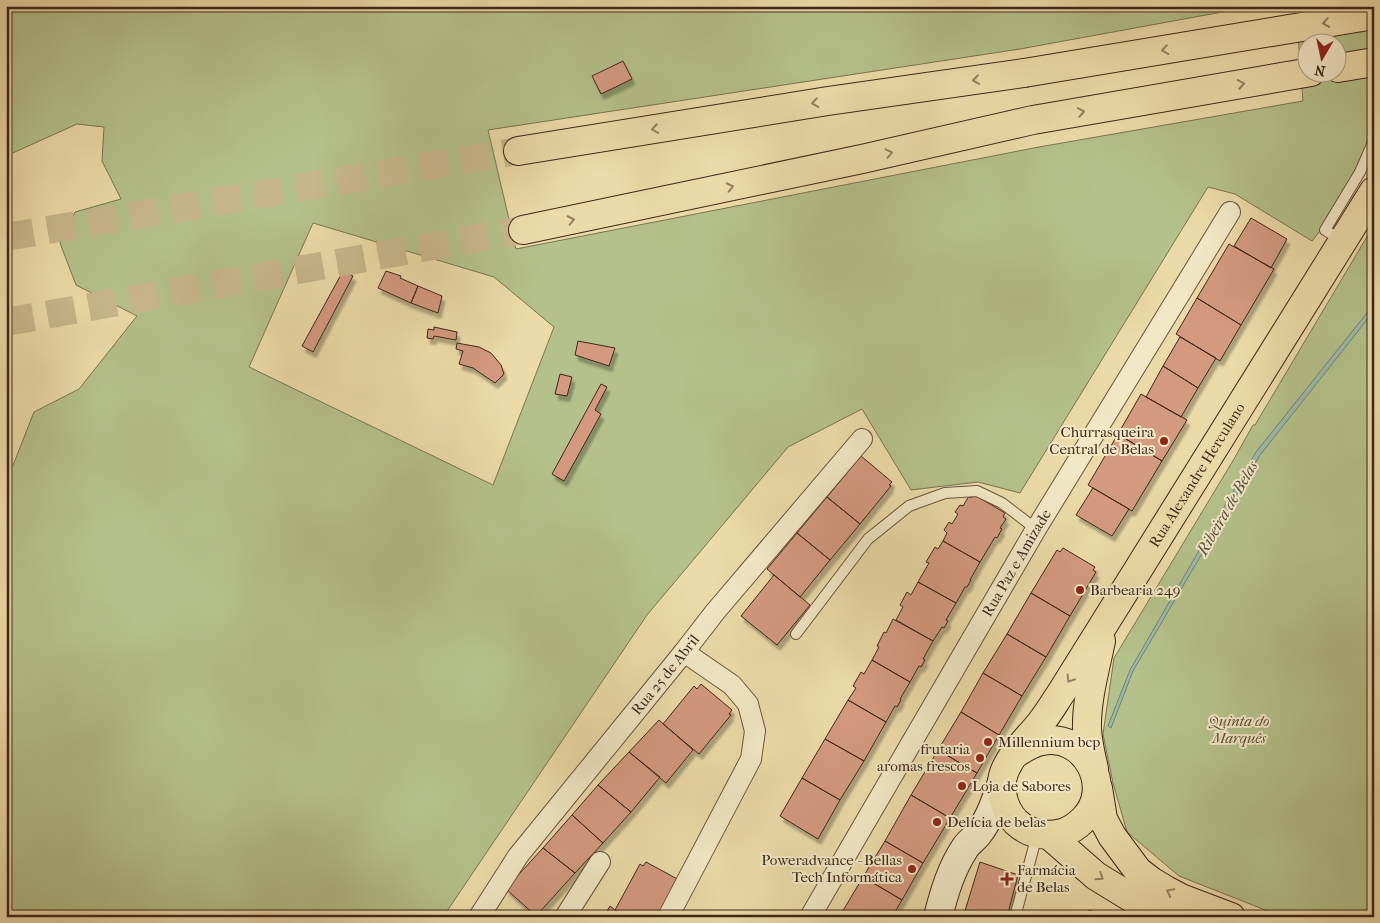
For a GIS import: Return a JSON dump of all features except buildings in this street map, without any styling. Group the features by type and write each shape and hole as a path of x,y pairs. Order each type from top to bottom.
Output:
{"main road":[{"path":"518,150 828,101 1024,73 1374,15"},
{"path":"1348,66 1374,62"},
{"path":"524,230 862,159 1033,120 1298,74"},
{"name":"Rua Alexandre Herculano","path":"1002,782 1006,766 1043,720 1374,191"},
{"path":"1105,623 1089,701 1087,728 1103,819 1112,836 1138,871 1151,881 1174,894 1231,917"},
{"path":"978,833 1010,828 1038,833 1064,833 1078,826 1088,815 1095,801 1096,778 1086,757 1074,747 1059,741 1044,740 1028,744 1015,754"},
{"path":"1002,782 1002,796 1007,810 1017,822 1038,833 1143,911 1174,917"},
{"path":"938,917 953,870 965,848 978,833 990,814 1002,782"}],"street":[{"name":"Rua Paz e Amizade","path":"810,917 1036,529 1230,212"},
{"name":"Rua 25 de Abril","path":"479,917 518,856 684,652 718,607 862,439"},
{"path":"668,917 751,759 755,731 748,704 732,685 684,652"},
{"path":"565,917 600,862"}],"lane":[{"path":"1368,6 1374,21"},
{"path":"1343,241 1325,230 1360,172 1374,140"},
{"path":"796,634 868,539 909,506 945,493 977,491 1002,503 1036,529"},
{"path":"1015,917 1038,833"}],"green space":[{"path":"6,6 586,6 589,11 597,6 1255,6 1020,49 488,130 516,249 1039,147 1303,101 1302,82 1348,82 1348,32 1298,32 1298,35 1296,9 1292,6 1374,6 1374,150 1361,180 1312,241 1235,194 1208,187 1020,493 978,482 911,490 862,409 788,447 647,615 443,917 6,917 6,483 34,412 79,389 137,316 76,285 60,243 75,212 121,199 102,161 104,127 77,124 6,156","holes":["313,223 494,277 554,327 493,485 249,367"]},
{"name":"Quinta do Marquês","path":"1374,225 1374,917 1283,917 1179,876 1127,832 1113,783 1103,734 1114,658"}],"water":[{"name":"Ribeira de Belas","path":"1374,304 1374,311 1260,455 1133,671 1111,728 1108,726 1130,670 1256,452"}],"tunnel":[{"path":"6,237 518,151"},
{"path":"6,322 523,230"}],"place":[{"name":"Churrasqueira Central de Belas","path":"1164,441"},
{"name":"Barbearia 249","path":"1080,590"},
{"name":"Millennium bcp","path":"988,742"},
{"name":"frutaria aromas frescos","path":"980,758"},
{"name":"Loja de Sabores","path":"962,786"},
{"name":"Delícia de belas","path":"937,822"},
{"name":"Poweradvance - Bellas Tech Informática","path":"912,869"},
{"name":"Farmácia de Belas","path":"1007,879"}]}
